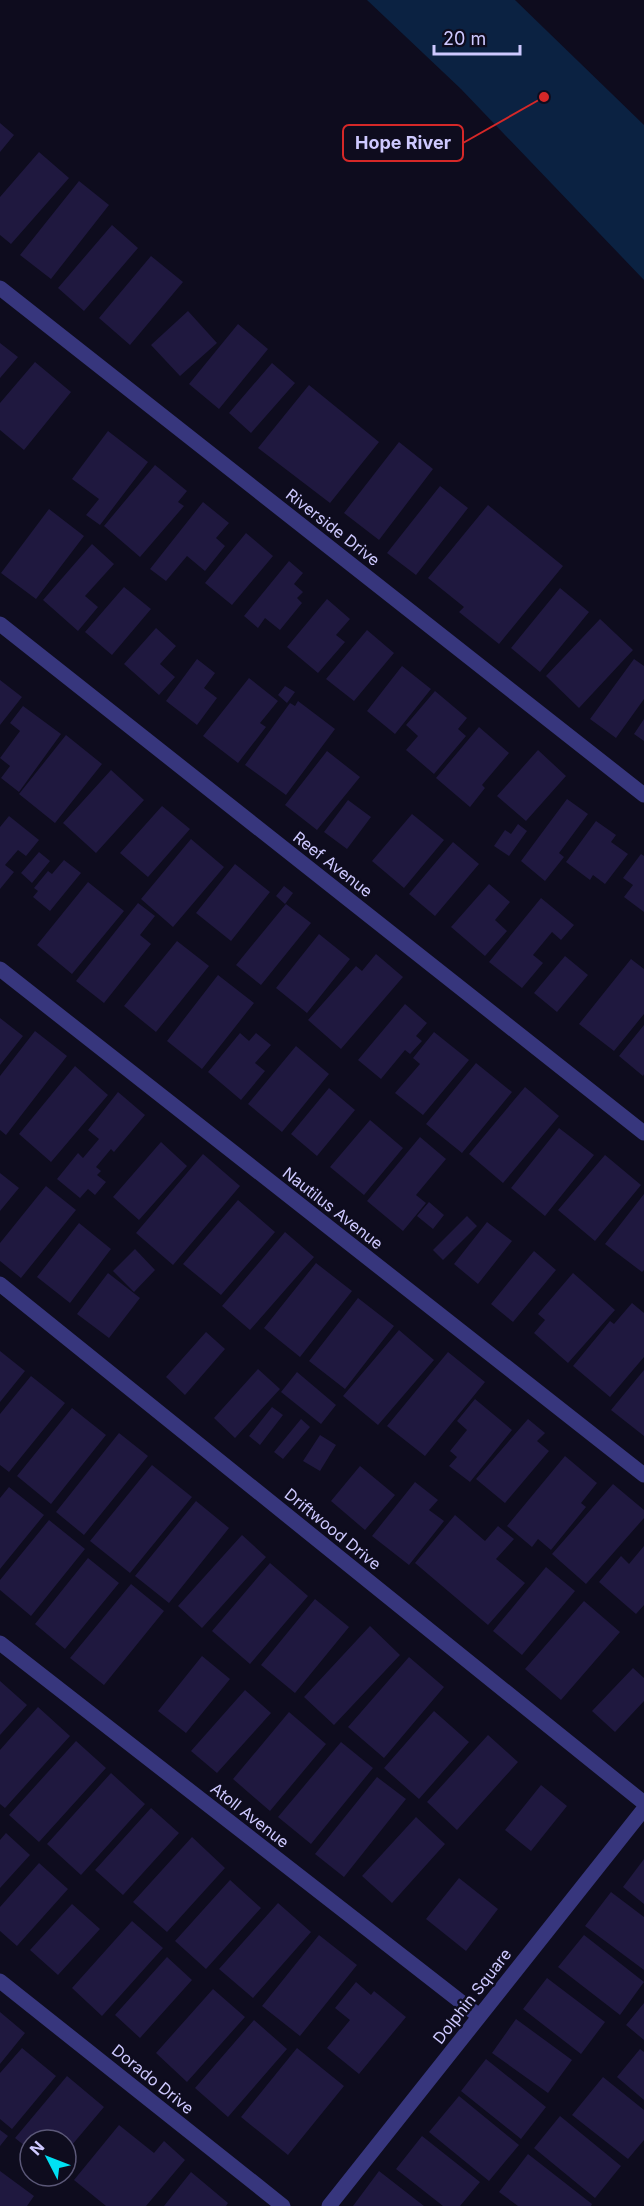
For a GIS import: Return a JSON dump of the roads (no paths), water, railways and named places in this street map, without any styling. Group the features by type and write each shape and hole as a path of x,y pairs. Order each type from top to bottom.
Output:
{"street":[{"name":"Riverside Drive","path":"0,288 644,795"},
{"name":"Reef Avenue","path":"0,624 644,1133"},
{"name":"Nautilus Avenue","path":"0,969 644,1475"},
{"name":"Driftwood Drive","path":"0,1284 644,1803"},
{"name":"Atoll Avenue","path":"0,1643 479,2016"},
{"name":"Dolphin Square","path":"329,2206 644,1809"},
{"name":"Dorado Drive","path":"0,1981 283,2206"}],"water":[{"path":"367,0 515,0 644,125 644,280 461,89"}],"place":[{"name":"Hope River","path":"544,97"}]}
